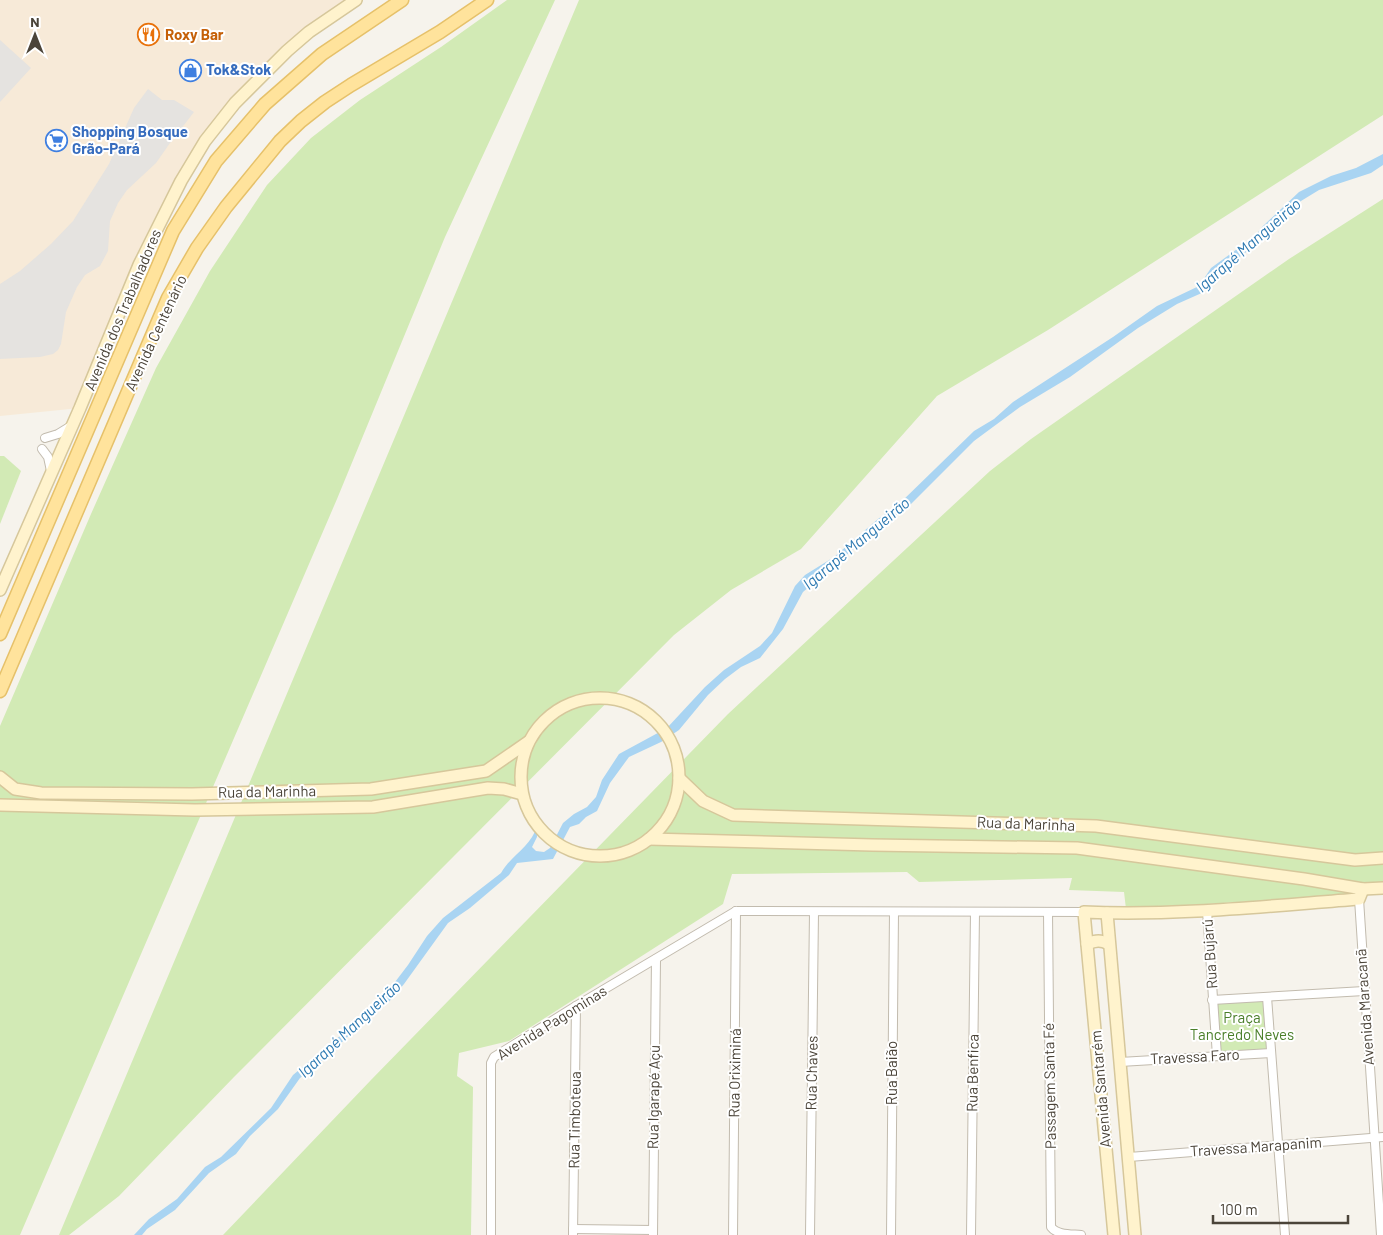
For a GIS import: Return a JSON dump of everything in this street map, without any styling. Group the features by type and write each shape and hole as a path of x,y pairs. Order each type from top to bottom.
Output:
{"main road":[{"name":"Avenida dos Trabalhadores","path":"0,590 139,265 181,181 205,141 235,103 287,50 309,32 356,0"},
{"name":"Avenida Centenário","path":"0,634 173,232 216,161 265,104 322,54 402,0"},
{"path":"440,32 475,0"},
{"name":"Avenida Centenário","path":"0,692 168,298 197,248 226,207 274,148 301,121 351,85 440,32 487,0"},
{"path":"603,698 633,705 650,716 662,728 672,744 678,760 680,778 677,796 671,812 662,827 649,840 634,849 599,856 581,854 565,848 537,826 528,811 522,794 520,776 522,759 528,742 538,727 551,715 566,706 583,700 603,698"},
{"name":"Rua da Marinha","path":"0,777 15,789 41,793 192,794 371,789 486,771 528,742"},
{"name":"Rua da Marinha","path":"680,778 703,801 733,815 1096,826 1356,860 1383,858"},
{"name":"Rua da Marinha","path":"0,805 195,810 373,807 488,788 504,789 522,794"},
{"name":"Rua da Marinha","path":"649,840 1077,848 1304,879 1361,894"},
{"name":"Rua da Marinha","path":"1084,912 1154,913 1207,911 1361,894 1383,888"},
{"name":"Avenida Santarém","path":"1084,912 1114,1235"},
{"name":"Avenida Santarém","path":"1107,913 1135,1235"},
{"path":"1087,944 1102,941 1110,944"}],"street":[{"path":"45,438 58,434 71,426"},
{"path":"42,449 48,457 51,471"},
{"name":"Avenida Maracanã","path":"1361,894 1364,991 1381,1235"},
{"name":"Rua Bujarú","path":"1207,911 1217,1056"},
{"name":"Rua da Marinha","path":"736,912 1084,912"},
{"name":"Avenida Pagominas","path":"490,1235 491,1063 499,1052 736,912"},
{"name":"Rua Oriximiná","path":"733,1235 736,912"},
{"name":"Rua Chaves","path":"810,1235 814,912"},
{"name":"Rua Baião","path":"891,1235 894,912"},
{"name":"Rua Benfica","path":"972,1235 975,912"},
{"name":"Passagem Santa Fé","path":"1048,912 1051,1227 1053,1231 1058,1233 1081,1235"},
{"name":"Rua Igarapé Açu","path":"653,1232 656,959"},
{"path":"1212,1000 1364,991"},
{"path":"1267,997 1285,1235"},
{"name":"Rua Timboteua","path":"573,1232 576,1006"},
{"name":"Travessa Faro","path":"1120,1062 1271,1052"},
{"name":"Travessa Marapanim","path":"1129,1157 1383,1137"},
{"path":"573,1232 653,1232"}],"shaded area":[{"path":"0,0 360,0 311,36 235,103 181,181 80,408 0,416"},
{"path":"0,40 31,68 0,102"},
{"path":"148,89 162,100 174,100 194,112 156,163 127,190 118,203 110,221 108,251 100,266 85,275 77,287 66,312 61,344 58,350 53,354 40,357 0,359 0,284 20,271 51,244 73,221 109,164 134,108"}],"green space":[{"path":"507,0 555,0 445,237 337,499 20,1235 0,1235 0,726 156,368 210,271 267,185 311,138 360,100 441,47"},
{"path":"579,0 1383,0 1383,115 1048,330 937,396 801,549 731,590 674,635 234,1077 119,1196 69,1235 59,1235"},
{"path":"1383,199 1383,893 1126,909 1124,892 1069,890 1072,878 919,882 907,872 732,874 723,904 509,1041 459,1053 457,1076 473,1087 471,1235 223,1235 371,1080 728,714 990,471 1031,439 1289,259"},
{"path":"0,456 4,456 21,471 0,524"},
{"name":"Praça Tancredo Neves","path":"1267,997 1271,1053 1217,1056 1212,1000"}],"water":[{"name":"Igarapé Mangueirão","path":"1383,154 1383,165 1371,173 1319,190 1301,201 1286,213 1261,241 1218,273 1204,292 1177,304 1138,328 1070,377 1020,407 974,441 909,506 870,535 803,592 783,629 760,658 741,667 725,679 708,695 679,730 661,742 629,757 610,783 597,811 586,817 579,824 570,827 553,859 517,863 509,875 470,908 448,923 388,1003 374,1012 322,1061 300,1078 278,1109 250,1136 236,1154 209,1173 175,1210 147,1229 142,1235 134,1235 149,1219 177,1199 205,1167 221,1157 271,1108 293,1075 341,1035 392,986 427,936 443,918 501,873 530,840 537,826 537,837 532,847 536,851 544,852 550,848 563,823 587,807 596,797 602,780 619,754 667,728 705,687 724,670 760,646 772,633 795,586 805,575 834,557 878,519 898,505 974,431 994,419 1013,402 1157,306 1199,286 1211,268 1255,236 1299,192 1331,176 1356,168"}],"place":[{"name":"Roxy Bar","path":"149,35"},
{"name":"Tok&Stok","path":"190,70"},
{"name":"Shopping Bosque Grão-Pará","path":"56,141"}]}
